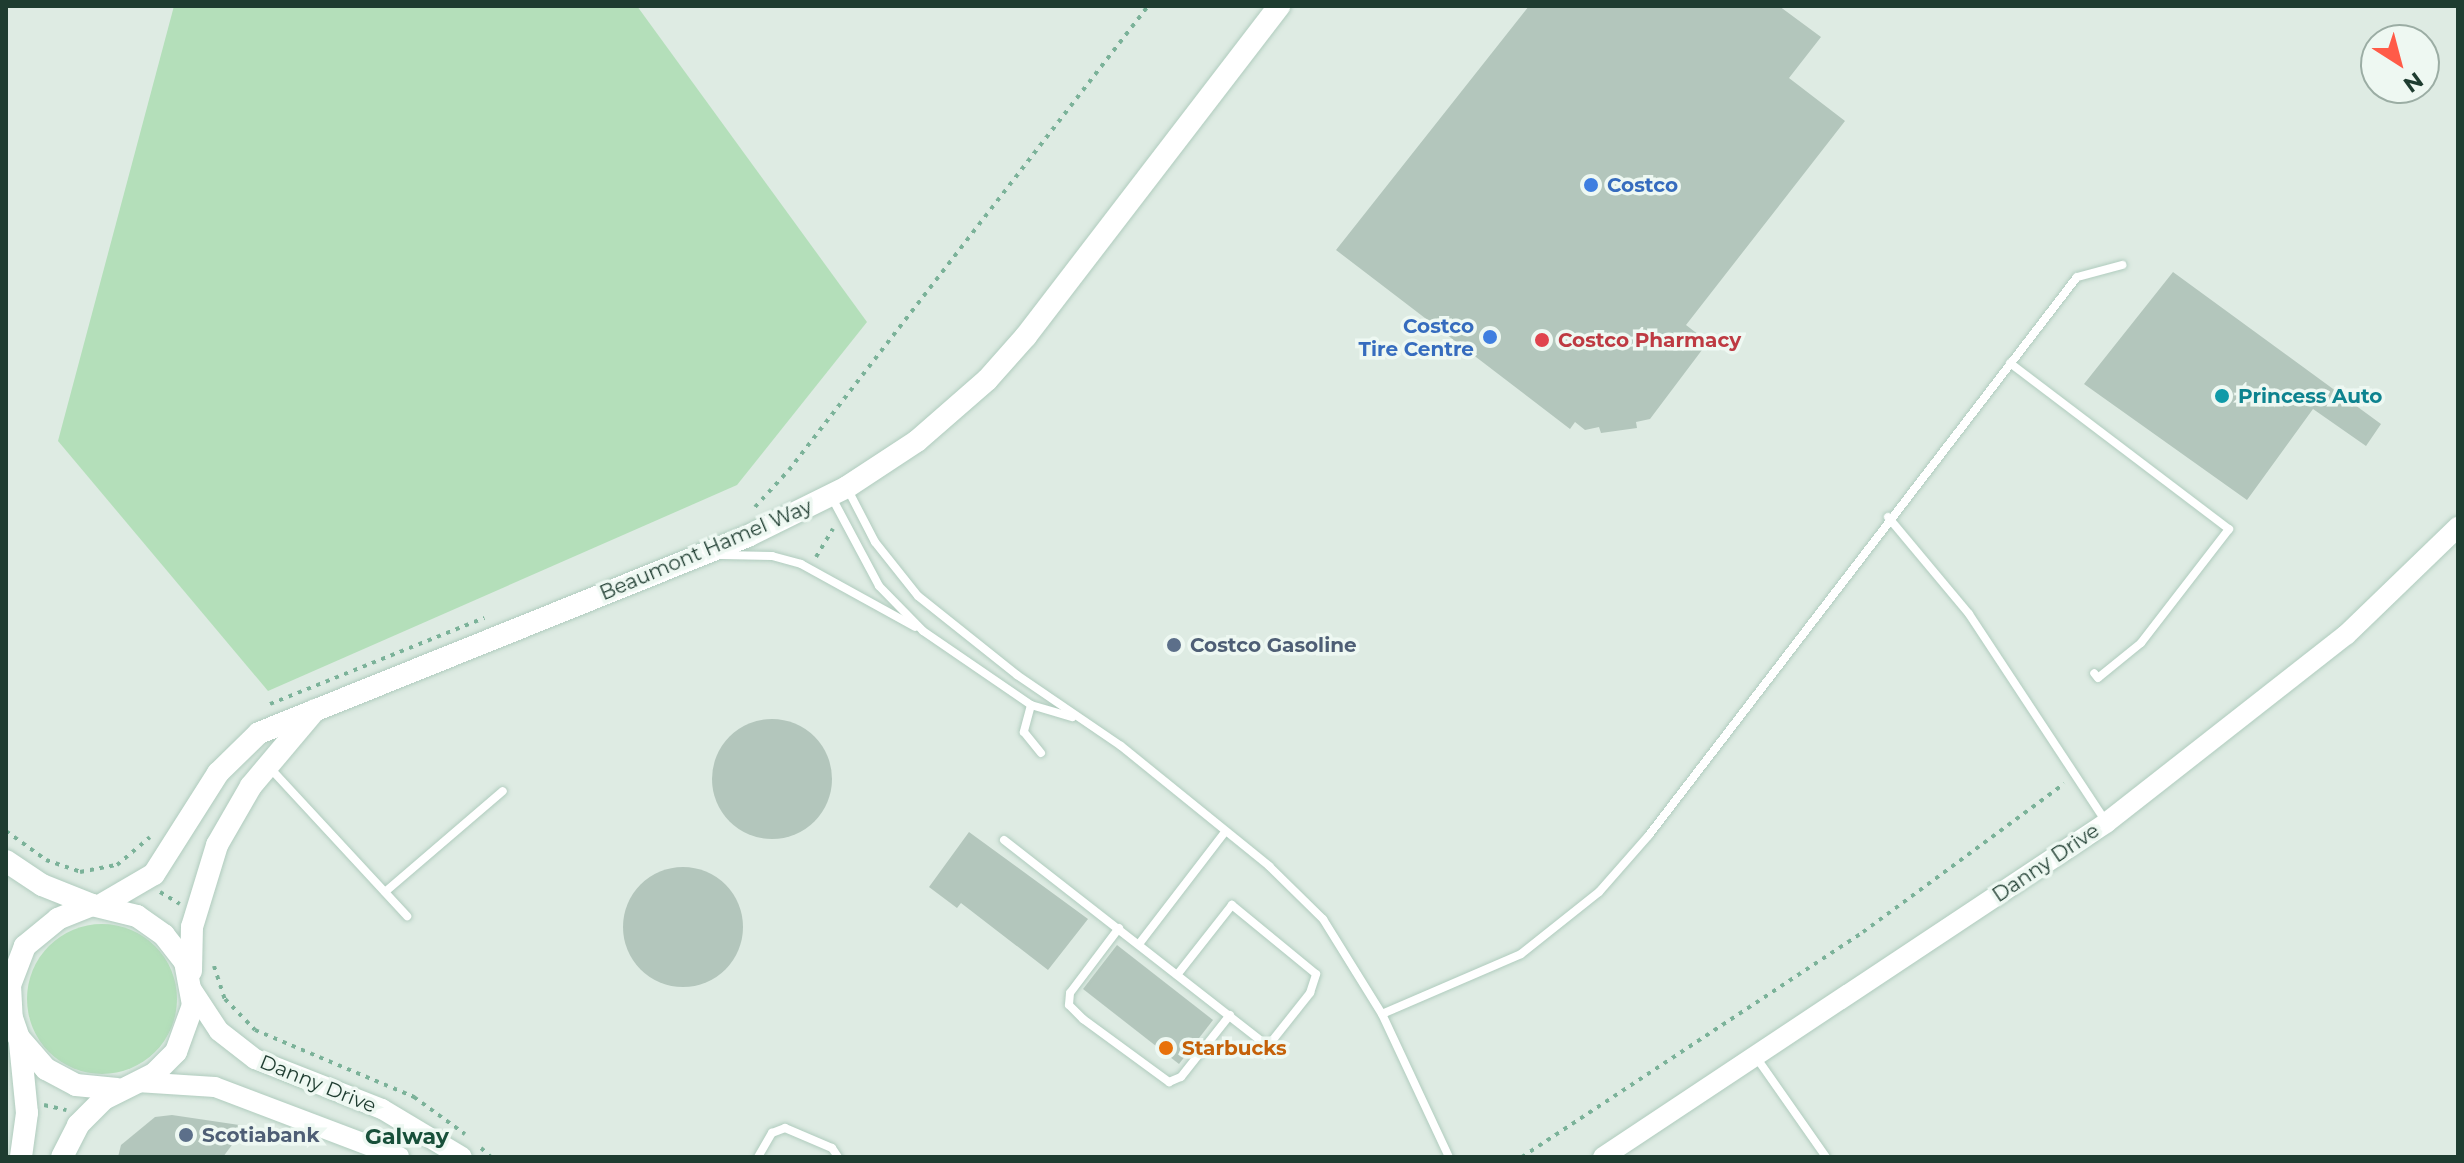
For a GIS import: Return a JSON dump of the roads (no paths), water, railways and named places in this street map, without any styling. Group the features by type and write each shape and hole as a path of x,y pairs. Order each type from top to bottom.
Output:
{"main road":[{"name":"Beaumont Hamel Way","path":"96,905 154,874 218,773 259,733 694,559 839,491 917,441 987,380 1279,6"},
{"name":"Beaumont Hamel Way","path":"192,986 192,927 205,876 238,804 315,710"},
{"path":"6,861 42,885 137,916 164,935 185,962 192,986 186,1037 164,1065 127,1086 78,1125 62,1157"},
{"path":"14,967 40,930 96,905"},
{"path":"6,938 14,967 10,1000 19,1038 27,1113 21,1157"},
{"path":"19,1038 32,1056 61,1079 93,1089 127,1086"}],"street":[{"name":"Danny Drive","path":"1603,1157 2106,823 2346,635 2458,527"},
{"name":"Danny Drive","path":"192,986 219,1031 255,1059 393,1115 462,1157"},
{"name":"Danny Drive","path":"127,1086 215,1087 399,1157"}],"lane":[{"path":"1382,1014 1521,954 1589,903 1649,835 1888,517 2077,277 2122,265"},
{"path":"2010,363 2229,529 2141,643 2098,678 2094,673"},
{"path":"839,491 879,586 923,631"},
{"path":"839,491 918,596 1225,832 1323,919 1382,1014 1449,1157"},
{"path":"1888,517 1969,614 2106,823"},
{"path":"694,559 753,554 786,559 923,631 1031,705 1080,719"},
{"path":"1031,705 1024,732 1041,753"},
{"path":"269,767 407,916"},
{"path":"385,892 503,791"},
{"path":"1139,944 1225,832"},
{"path":"1004,840 1119,928 1177,975 1268,1046 1310,993 1316,974 1232,905 1177,975"},
{"path":"1119,928 1070,993 1069,1005 1083,1019 1169,1082 1181,1077 1230,1015"},
{"path":"1755,1056 1826,1157"},
{"path":"758,1157 772,1133 785,1128 832,1148 838,1157"}],"place":[{"name":"Costco","path":"1591,185"},
{"name":"Costco Tire Centre","path":"1490,337"},
{"name":"Costco Pharmacy","path":"1542,340"},
{"name":"Princess Auto","path":"2222,396"},
{"name":"Costco Gasoline","path":"1174,645"},
{"name":"Starbucks","path":"1166,1048"},
{"name":"Scotiabank","path":"186,1135"}],"district":[{"name":"Galway","path":"407,1137"}]}
